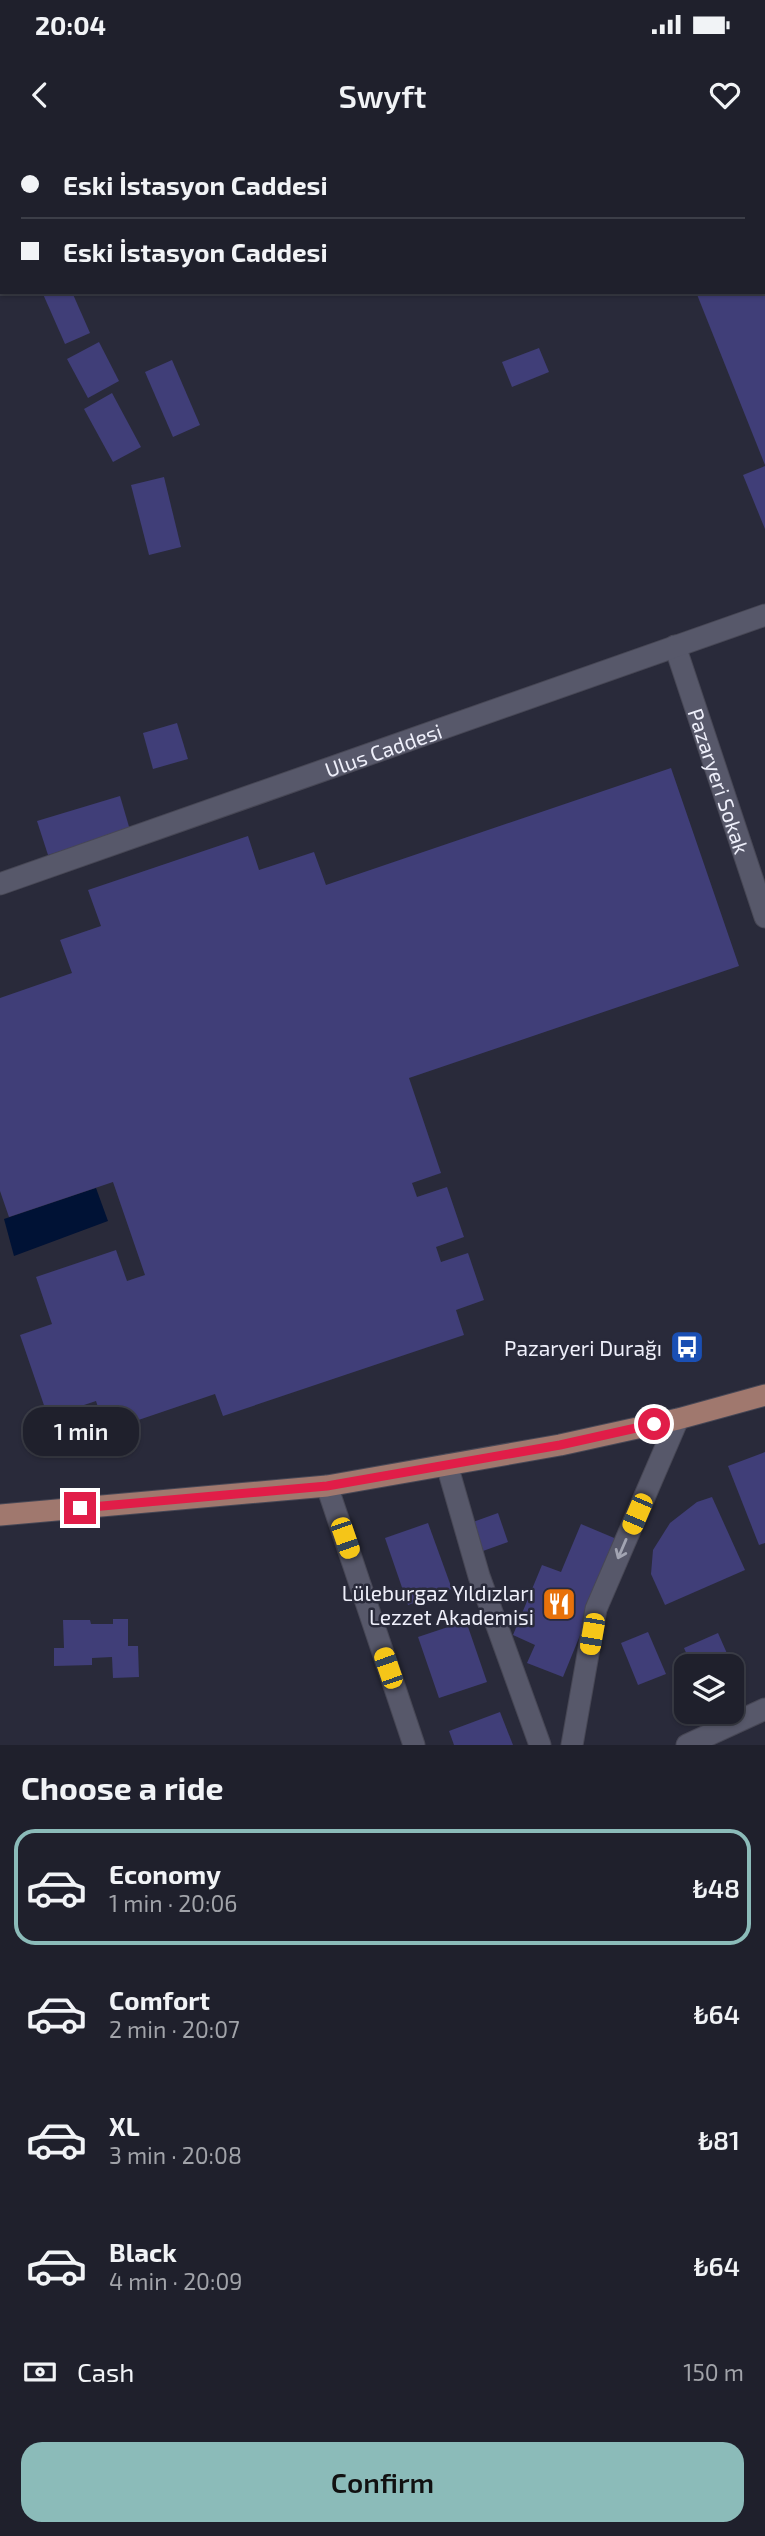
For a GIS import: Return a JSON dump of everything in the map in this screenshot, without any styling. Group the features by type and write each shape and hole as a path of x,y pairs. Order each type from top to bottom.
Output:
{"main road":[{"path":"0,1515 327,1486 560,1445 678,1419 765,1395"}],"street":[{"name":"Ulus Caddesi","path":"0,884 765,615"},
{"name":"Pazaryeri Sokak","path":"675,646 765,917"},
{"path":"572,1745 596,1609 678,1419"},
{"path":"447,1465 480,1576 540,1745"},
{"path":"327,1486 414,1745"},
{"path":"687,1745 765,1709"}],"water":[{"path":"96,1188 108,1221 14,1256 4,1219"}],"building":[{"path":"43,294 73,294 90,333 65,344"},
{"path":"697,294 765,294 765,465"},
{"path":"99,342 119,381 88,398 67,359"},
{"path":"539,348 549,372 512,387 502,362"},
{"path":"172,360 200,425 173,437 145,372"},
{"path":"112,393 141,447 113,462 84,409"},
{"path":"765,466 765,529 743,475"},
{"path":"164,477 181,547 149,555 131,485"},
{"path":"177,723 188,759 153,769 143,733"},
{"path":"671,768 739,966 409,1078 441,1173 412,1183 417,1197 447,1187 464,1237 436,1247 441,1262 468,1253 484,1300 456,1310 464,1335 223,1416 215,1394 106,1431 96,1401 48,1417 20,1335 52,1324 36,1277 116,1250 127,1281 145,1275 113,1182 9,1217 0,1191 0,998 72,973 60,940 101,926 88,890 248,836 259,870 314,852 326,885"},
{"path":"120,796 130,830 48,855 37,821"},
{"path":"765,1452 765,1543 759,1545 728,1466"},
{"path":"712,1497 745,1570 665,1605 651,1574 653,1550 670,1523 697,1502"},
{"path":"498,1513 508,1542 483,1551 473,1522"},
{"path":"428,1523 452,1589 408,1605 385,1538"},
{"name":"Lüleburgaz Yıldızları Lezzet Akademisi","path":"581,1524 619,1540 563,1677 527,1663 535,1645 513,1635 542,1565 561,1572"},
{"path":"113,1619 128,1619 128,1646 138,1646 139,1677 113,1678 112,1657 92,1658 92,1665 54,1666 54,1648 64,1648 63,1620 90,1620 91,1624 113,1624"},
{"path":"466,1621 487,1682 439,1698 418,1637"},
{"path":"648,1632 666,1674 638,1685 621,1643"},
{"path":"718,1633 727,1654 687,1654 684,1648"},
{"path":"500,1712 513,1745 454,1745 449,1731"}],"place":[{"name":"Pazaryeri Durağı","path":"687,1347"},
{"name":"Lüleburgaz Yıldızları Lezzet Akademisi","path":"559,1604"}],"route":[{"path":"80,1508 327,1486 560,1445 654,1424"}]}
